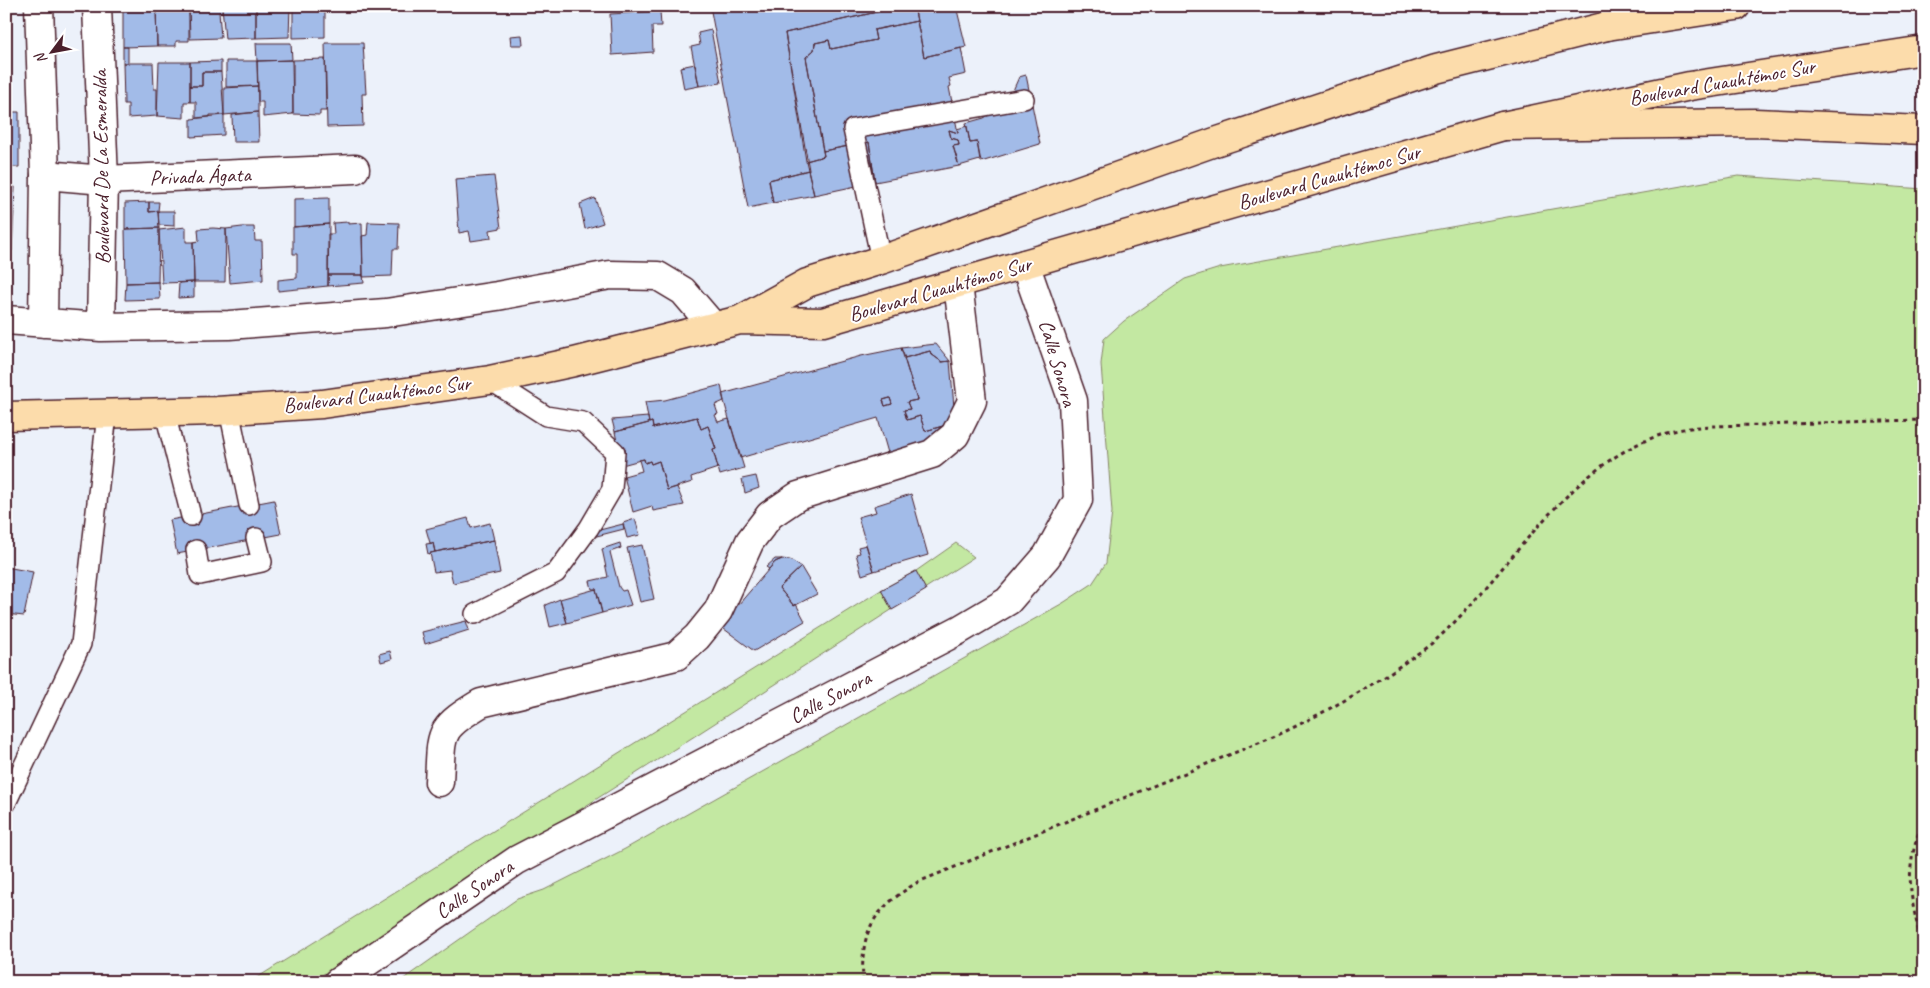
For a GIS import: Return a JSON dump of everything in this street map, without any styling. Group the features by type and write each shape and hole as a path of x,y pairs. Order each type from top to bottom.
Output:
{"main road":[{"path":"1607,26 1628,6"},
{"name":"Boulevard Cuauhtémoc Sur","path":"740,320 807,283 882,260 1215,142 1436,69 1607,26 1736,6"},
{"name":"Boulevard Cuauhtémoc Sur","path":"6,416 165,413 322,404 490,380 574,362 740,320 823,322 1503,126 1690,86 1924,50"},
{"path":"1503,126 1755,123 1924,130"}],"street":[{"path":"39,6 45,175 43,322"},
{"name":"Boulevard De La Esmeralda","path":"97,6 104,180 101,327"},
{"name":"Privada Ágata","path":"45,175 104,180 355,169"},
{"name":"Calle Sonora","path":"338,982 517,860 959,630 1008,601 1047,556 1078,500 1072,401 1025,264"},
{"path":"6,320 101,327 229,325 386,313 497,296 610,275 658,276 684,292 713,326"},
{"path":"439,782 441,736 454,719 481,703 676,656 697,637 718,611 750,541 770,515 798,496 932,454 955,435 972,401 958,284"}],"lane":[{"path":"882,260 853,130 1024,99"},
{"path":"475,614 556,573 589,528 612,489 615,452 583,422 546,416 490,380"},
{"path":"229,410 249,505"},
{"path":"165,413 191,516"},
{"path":"6,803 81,644 107,414"},
{"path":"196,550 200,575 262,562 256,538"}],"path":[{"path":"863,982 862,956 868,931 880,912 896,896 918,882 1278,735 1332,709 1389,674 1436,640 1473,603 1558,505 1590,475 1625,452 1670,432 1716,426 1924,420"},
{"path":"1924,818 1913,846 1909,870 1911,899 1924,952"}],"green space":[{"path":"1738,176 1924,189 1924,982 399,982 517,899 544,890 625,849 1063,603 1092,584 1106,563 1112,512 1101,364 1104,339 1124,321 1185,279 1220,268"},
{"path":"956,543 974,557 311,982 250,982 881,590 916,571"}],"building":[{"path":"123,6 156,6 157,46 123,47"},
{"path":"156,6 173,6 173,11 189,11 189,41 176,41 176,46 157,46"},
{"path":"173,6 189,6 189,11 173,11"},
{"path":"189,6 222,6 222,12 219,12 221,38 190,39"},
{"path":"222,6 256,6 256,38 225,39"},
{"path":"256,6 290,6 289,37 256,38"},
{"path":"290,6 325,6 325,37 293,38 293,10 290,10"},
{"path":"710,6 903,6 785,33 809,170 769,180 773,203 748,208"},
{"path":"903,6 914,6 917,21 874,30 876,40 831,49 829,40 815,43 814,50 806,57 824,156 806,161 785,33"},
{"path":"914,6 956,6 966,47 924,57"},
{"path":"660,11 661,26 652,26 653,52 612,55 610,14"},
{"path":"917,21 924,57 961,48 966,74 949,78 958,133 949,130 951,138 958,140 959,145 953,146 959,166 875,182 869,142 823,151 806,57 814,50 815,43 829,40 831,49 876,40 874,30"},
{"path":"711,30 721,83 699,86 691,47 700,45 698,33"},
{"path":"522,35 523,45 511,45 510,36"},
{"path":"256,43 291,43 292,60 257,61"},
{"path":"325,43 363,43 366,94 362,94 363,126 327,127"},
{"path":"123,47 128,47 128,63 123,63"},
{"path":"325,59 326,111 320,111 320,115 293,114 293,60"},
{"path":"292,60 293,114 263,117 263,102 258,102 257,61"},
{"path":"221,61 221,72 202,72 202,86 190,86 190,62"},
{"path":"226,61 257,61 258,86 226,87"},
{"path":"159,62 190,62 190,102 184,102 184,118 157,116"},
{"path":"123,63 153,63 154,89 157,89 157,116 128,118 128,104 124,104"},
{"path":"695,64 699,86 684,89 680,67"},
{"path":"202,72 221,72 224,115 196,118 196,102 190,102 190,86 202,86"},
{"path":"1026,75 1040,144 981,162 977,142 970,143 966,123 984,118 997,110 1011,95 1019,77"},
{"path":"258,86 258,112 224,115 224,88"},
{"path":"6,112 19,112 19,167 6,167"},
{"path":"258,112 259,142 233,142 232,115"},
{"path":"210,115 224,115 224,135 191,137 191,119 210,117"},
{"path":"967,126 970,143 977,142 980,160 959,166 953,146 959,145 958,140 951,138 949,130 958,133 957,129"},
{"path":"869,142 875,182 814,195 806,161 824,156 823,151"},
{"path":"808,170 814,195 773,203 769,180"},
{"path":"494,176 501,228 490,230 491,238 471,241 469,231 459,233 455,179"},
{"path":"6,187 15,187 12,251 6,251"},
{"path":"329,198 329,224 294,227 294,199"},
{"path":"595,198 603,223 585,229 580,204"},
{"path":"149,202 159,202 158,211 149,212"},
{"path":"149,202 149,212 158,211 159,228 125,229 125,203"},
{"path":"158,211 174,211 174,226 159,225"},
{"path":"348,222 348,224 362,223 363,275 328,275 328,234 334,234 333,223"},
{"path":"368,222 399,223 398,249 393,249 392,276 363,277 362,236 367,235"},
{"path":"329,224 328,286 278,291 278,280 297,278 297,254 293,254 293,227"},
{"path":"186,227 186,242 193,242 194,282 162,283 159,230"},
{"path":"254,227 255,241 262,241 263,280 230,283 226,229"},
{"path":"159,228 158,282 126,283 125,229"},
{"path":"198,229 226,229 225,282 194,282 193,242 199,241"},
{"path":"328,275 363,275 364,283 328,286"},
{"path":"159,282 160,299 125,300 126,283"},
{"path":"194,282 194,297 178,298 179,283"},
{"path":"936,344 950,361 942,362 931,354 930,351 905,358 901,348"},
{"path":"901,348 917,400 907,402 910,409 904,410 907,420 920,416 925,431 943,426 931,442 888,453 878,418 740,458 722,394 861,356","holes":["890,398 892,404 885,406 883,400"]},
{"path":"930,351 931,354 942,362 950,361 954,407 943,426 925,431 920,416 907,420 904,410 910,409 907,402 917,400 904,358"},
{"path":"721,385 724,401 715,405 718,414 715,415 718,422 729,419 744,468 720,475 713,450 716,449 708,426 701,429 697,417 653,428 652,422 649,423 645,402 665,400"},
{"path":"890,398 892,404 885,406 883,400"},
{"path":"648,417 649,423 615,432 612,420"},
{"path":"697,417 701,429 708,426 716,449 713,450 718,468 691,477 692,482 667,490 659,461 651,464 650,461 645,463 644,459 622,465 615,432 652,422 653,428"},
{"path":"644,459 645,463 650,461 651,464 659,461 667,490 677,487 684,505 653,511 652,506 633,512 624,476 642,471 639,460"},
{"path":"756,476 759,488 745,493 742,479"},
{"path":"911,494 928,555 874,571 858,517 876,512 874,506"},
{"path":"274,500 281,534 177,554 170,520"},
{"path":"468,518 471,528 490,523 494,540 435,552 426,529"},
{"path":"635,519 640,535 627,538 623,523"},
{"path":"623,524 624,529 585,539 584,534"},
{"path":"494,540 500,573 453,583 450,570 434,572 430,553"},
{"path":"433,543 435,552 428,554 426,544"},
{"path":"620,543 621,548 610,552 619,587 622,591 626,590 631,605 602,613 596,589 592,589 590,581 608,577 602,549"},
{"path":"642,545 654,599 640,602 627,548"},
{"path":"866,545 874,571 862,575 856,554 860,553 858,547"},
{"path":"775,559 782,559 775,562 769,569 766,567"},
{"path":"782,559 790,560 801,567 779,588 794,606 796,604 805,621 754,651 720,626 775,562"},
{"path":"6,567 33,572 24,616 6,614"},
{"path":"801,567 817,594 794,606 779,588"},
{"path":"916,571 926,590 892,610 881,590"},
{"path":"596,589 602,613 567,623 560,599"},
{"path":"560,599 567,623 550,627 545,605"},
{"path":"466,621 469,630 425,644 422,632"},
{"path":"390,651 392,659 381,662 379,654"}]}
